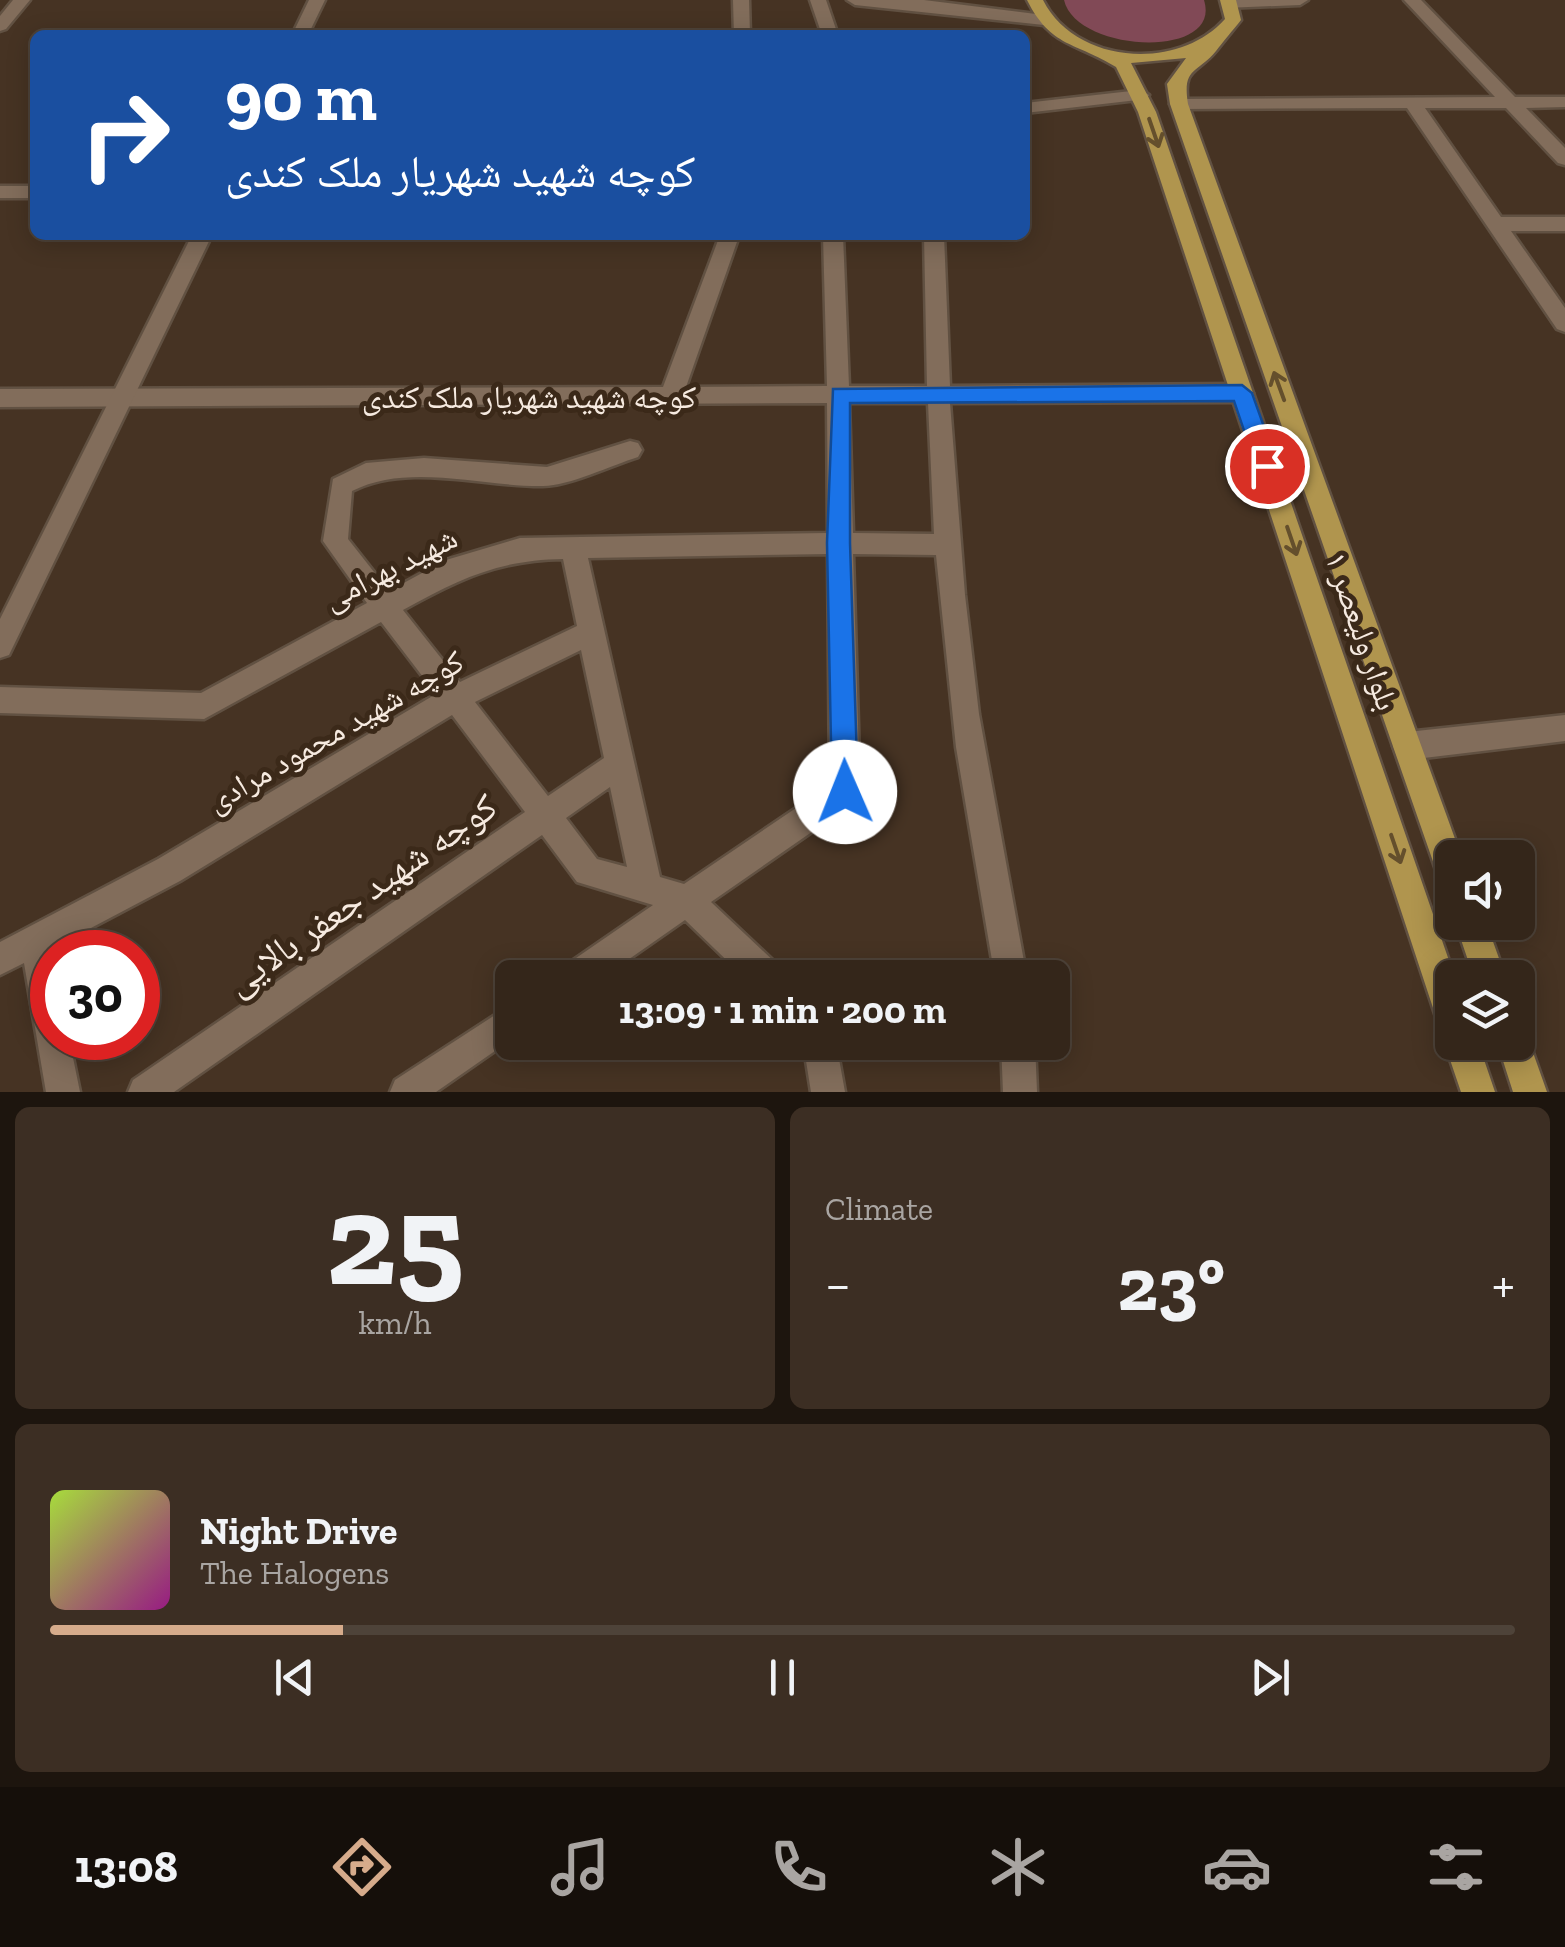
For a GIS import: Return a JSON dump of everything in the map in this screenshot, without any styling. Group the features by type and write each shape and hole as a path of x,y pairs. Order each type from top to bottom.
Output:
{"main road":[{"path":"1034,0 1044,20 1059,33 1105,53 1162,58 1210,46"},
{"path":"1177,94 1187,66 1226,34 1233,20 1230,2"},
{"name":"بلوار ولیعصر ۱","path":"1105,53 1124,64 1138,90 1435,966"},
{"path":"1138,90 1149,75 1168,78 1177,94"},
{"name":"بلوار ولیعصر ۱","path":"1177,94 1440,840"},
{"path":"1467,1060 1478,1092"},
{"path":"1519,1060 1530,1092"}],"street":[{"path":"0,26 22,0"},
{"path":"302,30 317,0"},
{"path":"741,0 742,30"},
{"path":"818,0 828,30"},
{"path":"855,0 1044,20"},
{"path":"917,4 936,0"},
{"path":"1230,2 1300,0"},
{"path":"1412,0 1565,159"},
{"path":"1030,107 1138,90"},
{"path":"1177,94 1412,103 1565,102"},
{"path":"1412,103 1565,324"},
{"path":"0,192 30,192"},
{"path":"1498,224 1565,224"},
{"path":"0,646 200,240"},
{"path":"671,396 730,240"},
{"path":"600,960 845,792 838,543 840,395 833,240"},
{"path":"934,240 937,394 946,545 966,716 1008,960"},
{"name":"کوچه شهید شهریار ملک کندی","path":"0,398 1242,393"},
{"path":"630,450 547,478 424,468 366,473 341,486 334,541 588,871 686,900 750,960"},
{"name":"شهید بهرامی","path":"0,700 204,706 455,568 520,549 838,543 946,545"},
{"path":"572,548 648,889"},
{"name":"کوچه شهید محمود مرادی","path":"55,930 169,870 455,698 591,632"},
{"path":"1407,746 1565,728"},
{"name":"کوچه شهید جعفر بالایی","path":"145,1092 622,762"},
{"name":"کوچه شهید محمود مرادی","path":"0,959 30,943"},
{"path":"407,1092 495,1032"},
{"path":"58,1060 64,1092"},
{"path":"822,1060 828,1092"},
{"path":"1019,1060 1020,1092"}],"shaded area":[{"path":"1064,0 1204,0 1204,19 1192,33 1171,40 1119,39 1094,31 1074,18"}],"route":[{"path":"845,792 838,543 840,395 1242,393 1267,466"}]}
